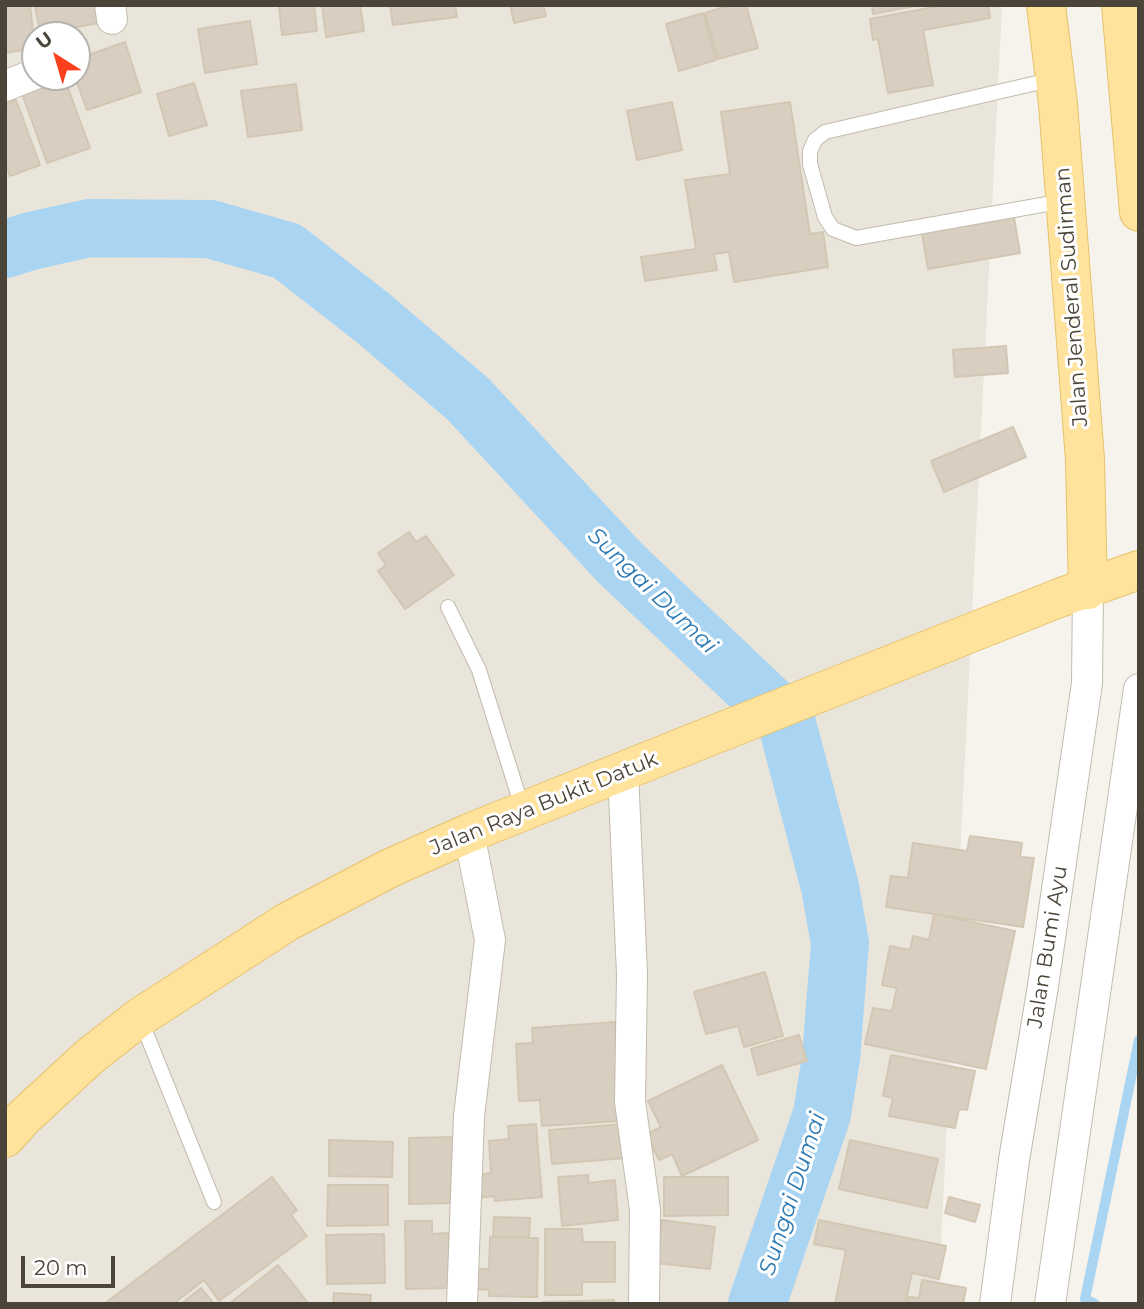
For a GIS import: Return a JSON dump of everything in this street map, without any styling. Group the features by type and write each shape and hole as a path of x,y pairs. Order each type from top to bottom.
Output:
{"main road":[{"name":"Jalan Jenderal Sudirman","path":"1046,5 1055,79 1085,460 1088,590"},
{"path":"1121,5 1139,212"},
{"name":"Jalan Raya Bukit Datuk","path":"5,1138 89,1057 140,1017 287,922 390,868 469,833 703,739 1059,598 1139,570"}],"street":[{"name":"Jalan Bumi Ayu","path":"995,1304 1014,1160 1043,986 1087,683 1088,590"},
{"path":"1050,1304 1139,689"},
{"path":"623,772 632,974 630,1102 645,1210 644,1304"},
{"path":"462,1304 469,1116 489,940 469,833"}],"lane":[{"path":"1055,79 825,132 815,140 810,151 810,164 825,217 833,229 856,238 1065,201"},
{"path":"447,607 479,670 523,812"},
{"path":"140,1017 214,1202"}],"shaded area":[{"path":"5,5 1002,5 938,1304 5,1304"}],"building":[{"path":"5,5 30,5 32,21 21,21 21,50 5,53"},
{"path":"35,5 101,5 104,22 91,24 91,21 38,21"},
{"path":"279,5 314,5 317,31 282,35"},
{"path":"322,5 360,5 364,31 326,37"},
{"path":"390,5 455,5 457,17 393,25"},
{"path":"510,5 543,5 546,16 514,23"},
{"path":"730,5 746,5 758,48 718,59 705,13"},
{"path":"872,5 919,5 873,14"},
{"path":"945,5 988,5 990,18 923,30 933,85 888,93 878,39 873,40 870,19"},
{"path":"703,13 716,60 679,71 666,24"},
{"path":"250,21 257,64 205,73 198,29"},
{"path":"125,42 141,92 87,110 80,91 91,91 91,54"},
{"path":"194,83 207,125 169,136 157,94"},
{"path":"296,84 302,130 248,137 241,91"},
{"path":"21,91 69,91 90,148 47,163"},
{"path":"16,100 40,165 10,176 5,163 5,104"},
{"path":"672,102 682,150 637,160 627,111"},
{"path":"790,102 810,234 823,232 828,267 734,282 729,252 714,254 717,270 645,281 641,257 696,249 685,180 730,174 721,112"},
{"path":"1014,217 1020,253 928,269 922,233"},
{"path":"1006,346 1008,373 955,377 953,350"},
{"path":"1013,427 1026,457 944,492 931,461"},
{"path":"409,532 416,542 426,536 454,575 405,609 378,571 386,565 378,553"},
{"path":"970,836 1022,843 1020,857 1034,858 1023,927 886,907 891,876 908,878 913,843 967,851"},
{"path":"934,914 1015,931 986,1069 865,1044 873,1008 892,1011 897,988 882,985 890,946 910,950 913,936 929,940"},
{"path":"765,972 783,1036 744,1047 738,1026 706,1034 694,992"},
{"path":"615,1022 620,1121 542,1126 540,1100 519,1101 516,1044 533,1043 532,1028"},
{"path":"799,1035 807,1061 758,1075 751,1049"},
{"path":"891,1055 975,1071 967,1110 959,1109 955,1128 889,1116 893,1098 883,1096"},
{"path":"722,1065 758,1140 682,1176 672,1154 659,1160 646,1134 661,1127 648,1101"},
{"path":"536,1124 542,1197 495,1201 494,1196 479,1198 477,1175 491,1173 489,1141 509,1139 508,1126"},
{"path":"624,1124 626,1158 552,1164 549,1130"},
{"path":"454,1137 455,1203 409,1204 409,1138"},
{"path":"329,1140 393,1142 392,1177 329,1176"},
{"path":"850,1140 938,1159 927,1208 839,1189"},
{"path":"588,1175 588,1183 615,1180 618,1220 562,1226 558,1177"},
{"path":"272,1177 297,1210 291,1215 307,1236 219,1301 204,1280 173,1304 104,1304"},
{"path":"664,1177 728,1177 728,1215 664,1216"},
{"path":"328,1185 388,1185 388,1225 327,1226"},
{"path":"949,1197 980,1205 975,1222 945,1213"},
{"path":"494,1217 530,1218 529,1237 493,1236"},
{"path":"662,1220 715,1227 710,1269 656,1263"},
{"path":"819,1220 946,1246 939,1279 912,1273 905,1304 835,1304 846,1250 814,1244"},
{"path":"405,1221 432,1221 432,1234 449,1233 449,1288 406,1289"},
{"path":"545,1229 582,1229 583,1242 615,1242 615,1282 582,1282 582,1295 545,1295"},
{"path":"384,1234 385,1283 327,1284 326,1235"},
{"path":"490,1237 538,1238 537,1297 489,1296 489,1290 474,1289 474,1269 489,1269"},
{"path":"278,1265 309,1304 229,1304"},
{"path":"922,1280 966,1288 963,1304 907,1304 909,1297 919,1298"},
{"path":"201,1288 214,1304 181,1304"},
{"path":"334,1293 371,1295 370,1304 333,1304"},
{"path":"614,1300 614,1304 542,1304 542,1302"}],"waterway":[{"name":"Sungai Dumai","path":"5,249 89,228 210,229 287,251 373,318 468,399 620,563 786,720 830,887 840,943 831,1058 822,1114 757,1304"},
{"path":"1095,1304 1085,1299 1139,1040"}]}
